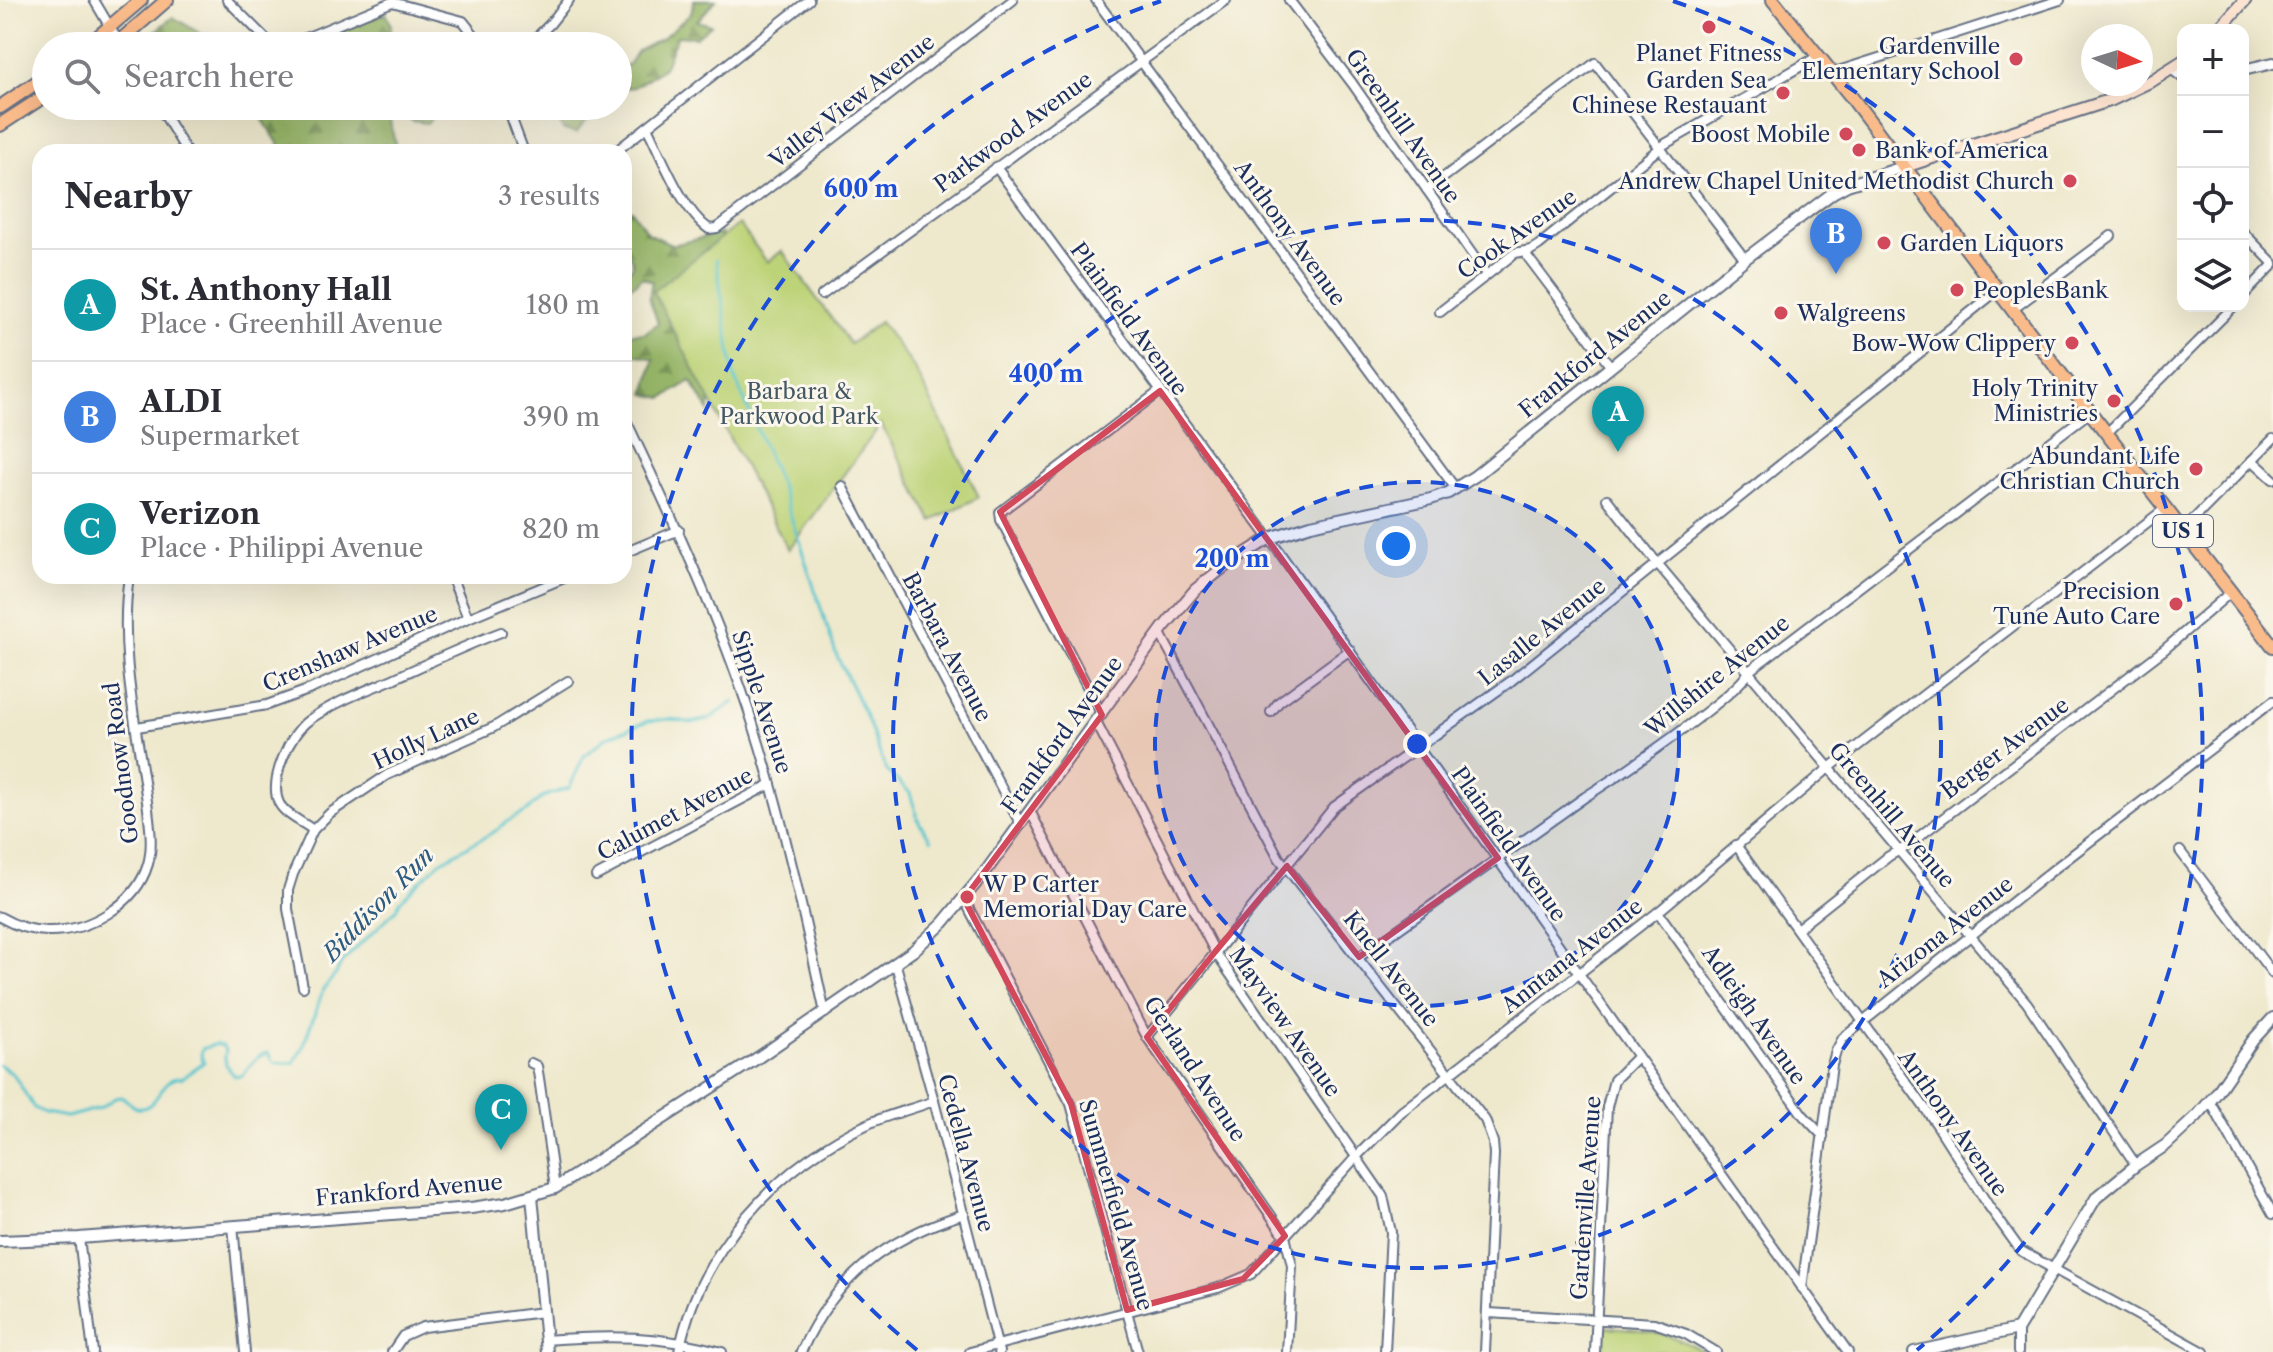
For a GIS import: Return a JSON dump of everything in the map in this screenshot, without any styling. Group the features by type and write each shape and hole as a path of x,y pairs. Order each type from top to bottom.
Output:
{"main road":[{"path":"106,32 141,0"},
{"path":"132,32 167,0"},
{"name":"US 1","path":"1773,0 2273,646"},
{"path":"2223,24 2245,0"},
{"name":"Frankford Avenue","path":"1903,167 2111,100 2177,65"},
{"path":"0,107 32,85"},
{"path":"0,125 32,104"}],"street":[{"path":"94,0 113,32"},
{"path":"227,0 259,32"},
{"path":"542,32 569,0"},
{"path":"625,144 809,0"},
{"name":"Valley View Avenue","path":"647,127 669,175 702,223 712,230 1013,0"},
{"name":"Anthony Avenue","path":"1096,0 1456,489"},
{"name":"Parkwood Avenue","path":"822,295 1226,0"},
{"name":"Greenhill Avenue","path":"1289,0 1352,83 1486,274"},
{"path":"1832,73 2060,0"},
{"path":"318,32 390,1 463,21 472,32"},
{"name":"Cook Avenue","path":"1440,312 1515,253 1539,245 1660,148 1817,57"},
{"path":"1427,190 1595,63 1745,259"},
{"path":"2249,69 2273,63"},
{"path":"168,120 182,144"},
{"path":"512,120 521,144"},
{"name":"Plainfield Avenue","path":"996,167 1270,538 1848,1352"},
{"name":"Frankford Avenue","path":"0,1241 79,1238 471,1208 532,1196 555,1188 825,1013 896,965 927,938 964,899 1021,825 1160,633 1195,590 1239,556 1270,538 1311,525 1431,499 1456,489 1745,259 1847,185 1903,167"},
{"path":"2012,310 2111,236"},
{"path":"2249,238 2273,264 2249,290"},
{"path":"1524,252 1611,367"},
{"name":"Lasalle Avenue","path":"1147,1037 1334,807 1511,681 1998,290"},
{"path":"2107,433 2228,312"},
{"name":"Mayview Avenue","path":"1160,391 1000,512 1001,520 1215,952 1383,1196 1390,1220 1385,1352"},
{"name":"Willshire Avenue","path":"1359,957 1716,704 1746,678 1749,671 2090,412"},
{"name":"Sipple Avenue","path":"632,433 679,530 719,626 753,725 771,784 825,1013"},
{"path":"2183,530 2273,439"},
{"path":"2252,460 2273,479"},
{"name":"Barbara Avenue","path":"842,486 1021,825"},
{"name":"Greenhill Avenue","path":"1607,499 1896,851 2027,1003 2136,1165"},
{"name":"Anntana Avenue","path":"970,1352 998,1348 1243,1279 1387,1124 1658,912 1829,768 2166,508"},
{"path":"632,550 679,530"},
{"name":"Goodnow Road","path":"0,917 28,929 66,930 110,912 126,900 149,862 151,832 125,652 128,584"},
{"path":"454,584 468,618"},
{"name":"Crenshaw Avenue","path":"137,727 267,705 311,689 550,584"},
{"name":"Berger Avenue","path":"1797,929 2165,649 2231,592"},
{"path":"303,987 288,909 288,890 313,830 286,811 279,803 276,791 284,755 295,734 306,721 334,705 501,632"},
{"name":"Knell Avenue","path":"1160,633 1279,858 1485,1120 1493,1142 1485,1352"},
{"path":"1271,712 1279,702 1350,650"},
{"name":"Holly Lane","path":"313,830 330,813 387,775 494,727 568,681"},
{"name":"Arizona Avenue","path":"1802,1288 1836,1051 1850,1030 2273,701"},
{"name":"Calumet Avenue","path":"596,876 771,784"},
{"name":"Gerland Avenue","path":"1030,811 1147,1037 1285,1236 1292,1266 1287,1352"},
{"name":"Anthony Avenue","path":"1736,845 1937,1125 2021,1251 2204,1352"},
{"path":"2180,851 2273,974"},
{"name":"Summerfield Avenue","path":"964,899 1071,1104 1138,1352"},
{"name":"Adleigh Avenue","path":"1658,912 1803,1115 1823,1136"},
{"name":"Cedella Avenue","path":"896,965 998,1348"},
{"path":"2018,1352 2018,1329 2096,1198 2177,1136 2210,1101 2253,1040 2273,1018"},
{"name":"Gardenville Avenue","path":"1595,1352 1609,1092 1620,1072 1637,1057"},
{"path":"531,1063 537,1066 555,1188"},
{"path":"679,1352 697,1294 712,1266 748,1215 781,1181 847,1134 874,1121 934,1101"},
{"path":"2210,1101 2273,1214"},
{"path":"532,1196 546,1346 635,1336 681,1341 722,1352"},
{"path":"801,1352 835,1294 869,1260 907,1235 964,1214"},
{"path":"233,1226 245,1352"},
{"path":"79,1238 93,1352"},
{"path":"394,1348 403,1336 423,1327 543,1312"},
{"path":"1488,1313 1638,1321 1672,1328 1716,1352"},
{"path":"1914,1352 2018,1329"}],"highlighted area":[{"path":"1160,391 1498,858 1359,957 1287,866 1215,952 1147,1037 1285,1236 1243,1279 1127,1310 1071,1104 964,899 1102,715 1000,512"}],"green space":[{"path":"694,0 716,0 697,21 711,25 696,37 677,36 664,68 632,87 632,59 637,51 661,39 691,14"},
{"path":"386,13 391,24 391,32 335,32"},
{"path":"173,17 198,32 154,32"},
{"path":"263,120 390,120 395,144 279,144"},
{"path":"559,120 588,120 576,133 563,130"},
{"path":"632,210 647,233 673,245 721,233 709,411 691,381 663,398 645,394 654,359 633,354 632,334 645,333 658,323 649,298 652,281 642,277 632,285"},
{"name":"Barbara & Parkwood Park","path":"739,224 767,262 782,251 850,344 880,322 915,369 979,497 932,521 881,424 788,550 653,291"},
{"path":"1603,1329 1657,1333 1704,1352 1602,1352"}],"waterway":[{"path":"716,260 734,376 780,484 836,654 866,716 886,770 910,793 919,822 931,840"},
{"name":"Biddison Run","path":"0,1065 14,1075 34,1108 67,1117 100,1108 122,1097 135,1107 144,1108 169,1082 182,1078 204,1062 202,1049 216,1044 226,1051 226,1065 235,1076 242,1076 263,1054 268,1053 275,1063 294,1063 303,1047 323,990 342,962 440,862 527,811 542,797 569,788 584,756 607,737 648,721 671,719 691,723 709,719 734,702"}],"place":[{"name":"Planet Fitness","path":"1709,27"},
{"name":"Gardenville Elementary School","path":"2016,59"},
{"name":"Garden Sea Chinese Restauant","path":"1783,93"},
{"name":"Boost Mobile","path":"1846,134"},
{"name":"Bank of America","path":"1859,150"},
{"name":"Andrew Chapel United Methodist Church","path":"2070,181"},
{"name":"Garden Liquors","path":"1884,243"},
{"name":"ALDI","path":"1836,274"},
{"name":"PeoplesBank","path":"1957,290"},
{"name":"Walgreens","path":"1781,313"},
{"name":"Bow-Wow Clippery","path":"2072,343"},
{"name":"Holy Trinity Ministries","path":"2114,401"},
{"name":"St. Anthony Hall","path":"1618,452"},
{"name":"Abundant Life Christian Church","path":"2196,469"},
{"name":"Precision Tune Auto Care","path":"2176,604"},
{"name":"W P Carter Memorial Day Care","path":"967,897"},
{"name":"Verizon","path":"501,1150"}]}
